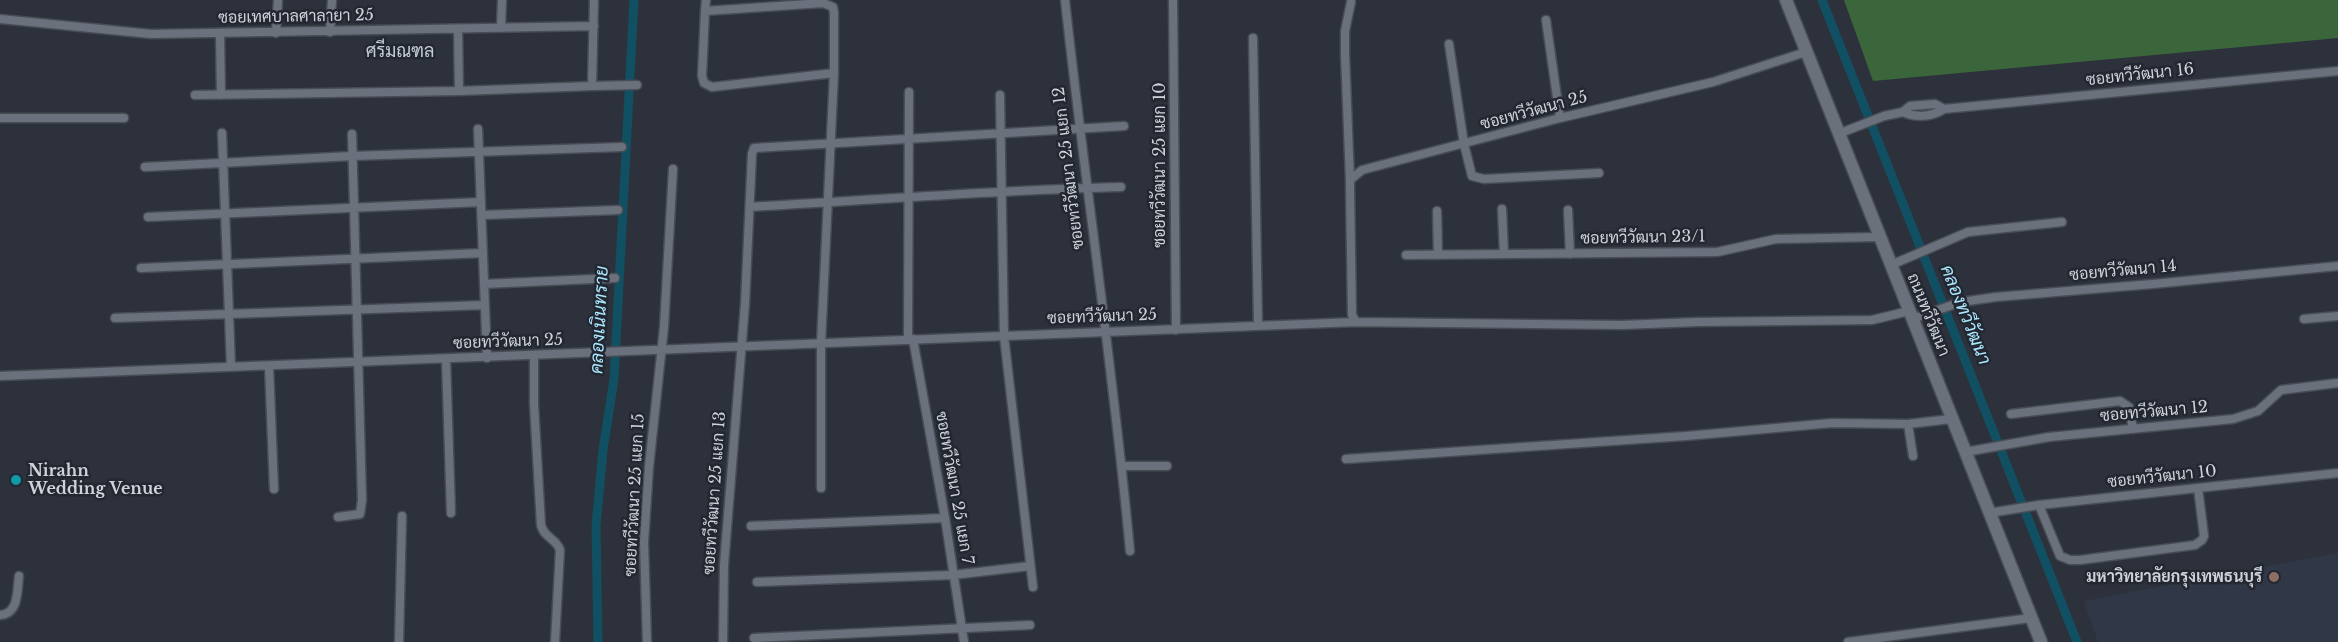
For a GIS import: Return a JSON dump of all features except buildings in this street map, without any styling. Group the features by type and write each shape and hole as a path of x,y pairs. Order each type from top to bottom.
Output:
{"main road":[{"name":"ถนนทวีวัฒนา","path":"1786,0 2041,642"}],"street":[{"path":"276,33 278,0"},
{"path":"330,32 332,0"},
{"path":"501,28 502,0"},
{"path":"592,86 594,0"},
{"path":"706,0 702,67 704,83 712,87 834,73"},
{"name":"ซอยทวีวัฒนา 25 แยก 12","path":"1065,0 1086,188 1122,466 1130,551"},
{"name":"ซอยทวีวัฒนา 25 แยก 10","path":"1173,0 1176,330"},
{"path":"1351,2 1345,31 1345,54 1352,315 1356,322"},
{"path":"705,11 829,4 833,7 832,143 821,343 822,488"},
{"name":"ซอยเทศบาลศาลายา 25","path":"0,20 133,33 220,34 594,26"},
{"path":"1546,20 1560,118"},
{"path":"458,29 459,91"},
{"path":"220,34 221,95"},
{"path":"1253,38 1258,325"},
{"path":"1449,44 1464,144 1469,169 1475,178 1599,173"},
{"name":"ซอยทวีวัฒนา 25","path":"1350,180 1362,170 1560,118 1713,82 1806,52"},
{"name":"ซอยทวีวัฒนา 16","path":"1838,134 1884,116 1903,112 1910,106 1935,104 1944,109 2338,71"},
{"path":"195,94 459,91 633,85"},
{"name":"ซอยทวีวัฒนา 25 แยก 7","path":"909,92 911,339 945,518 964,642"},
{"path":"1000,94 1004,336 1033,587"},
{"path":"0,118 124,118"},
{"path":"832,143 1124,126"},
{"path":"478,129 487,358"},
{"path":"222,134 231,367"},
{"path":"338,517 362,512 352,134"},
{"name":"ซอยทวีวัฒนา 25 แยก 13","path":"723,642 724,565 741,346 752,154 754,148 832,143"},
{"path":"145,167 352,156 622,147"},
{"name":"ซอยทวีวัฒนา 25 แยก 15","path":"647,642 644,554 660,350 664,327 673,169"},
{"path":"750,207 1002,190 1121,187"},
{"path":"148,217 481,202"},
{"path":"1502,209 1504,254"},
{"path":"482,215 618,210"},
{"path":"1568,210 1570,254"},
{"path":"1437,211 1438,255"},
{"path":"1891,265 1968,232 2062,222"},
{"name":"ซอยทวีวัฒนา 23/1","path":"1406,255 1717,252 1776,239 1879,237"},
{"path":"141,268 483,253"},
{"name":"ซอยทวีวัฒนา 14","path":"1356,322 1622,325 1872,320 1933,312 1961,302 1996,297 2338,266"},
{"path":"484,284 615,278"},
{"path":"115,318 485,305"},
{"path":"2304,319 2338,316"},
{"name":"ซอยทวีวัฒนา 25","path":"0,376 1356,322"},
{"path":"534,356 534,404 541,525 543,532 558,544 560,550 555,642"},
{"path":"446,359 451,513"},
{"path":"269,366 274,489"},
{"name":"ซอยทวีวัฒนา 12","path":"1965,452 2049,437 2234,419 2258,411 2281,390 2338,383"},
{"path":"2011,414 2120,401 2128,407 2133,429"},
{"path":"1346,459 1686,436 1832,423 1908,424 1951,419"},
{"path":"1908,424 1913,456"},
{"path":"1122,466 1167,466"},
{"name":"ซอยทวีวัฒนา 10","path":"1989,513 2037,505 2338,473"},
{"path":"2037,505 2060,556 2070,560 2080,560 2195,545 2204,536 2198,488"},
{"path":"399,642 402,516"},
{"path":"751,526 945,518"},
{"path":"757,582 953,574 1030,566"},
{"path":"0,615 10,612 14,607 19,576"},
{"path":"1848,642 2031,618"},
{"path":"754,638 1030,625"}],"shaded area":[{"name":"มหาวิทยาลัยกรุงเทพธนบุรี","path":"2338,553 2338,642 2098,642 2084,601"}],"green space":[{"path":"1844,0 2338,0 2338,38 1873,81"}],"waterway":[{"name":"คลองเนินทราย","path":"598,642 596,526 603,450 614,379 634,0"},
{"name":"คลองทวีวัฒนา","path":"1822,0 2077,642"}],"place":[{"name":"Nirahn Wedding Venue","path":"16,480"},
{"name":"มหาวิทยาลัยกรุงเทพธนบุรี","path":"2274,577"}],"district":[{"name":"ศรีมณฑล","path":"400,52"}]}
